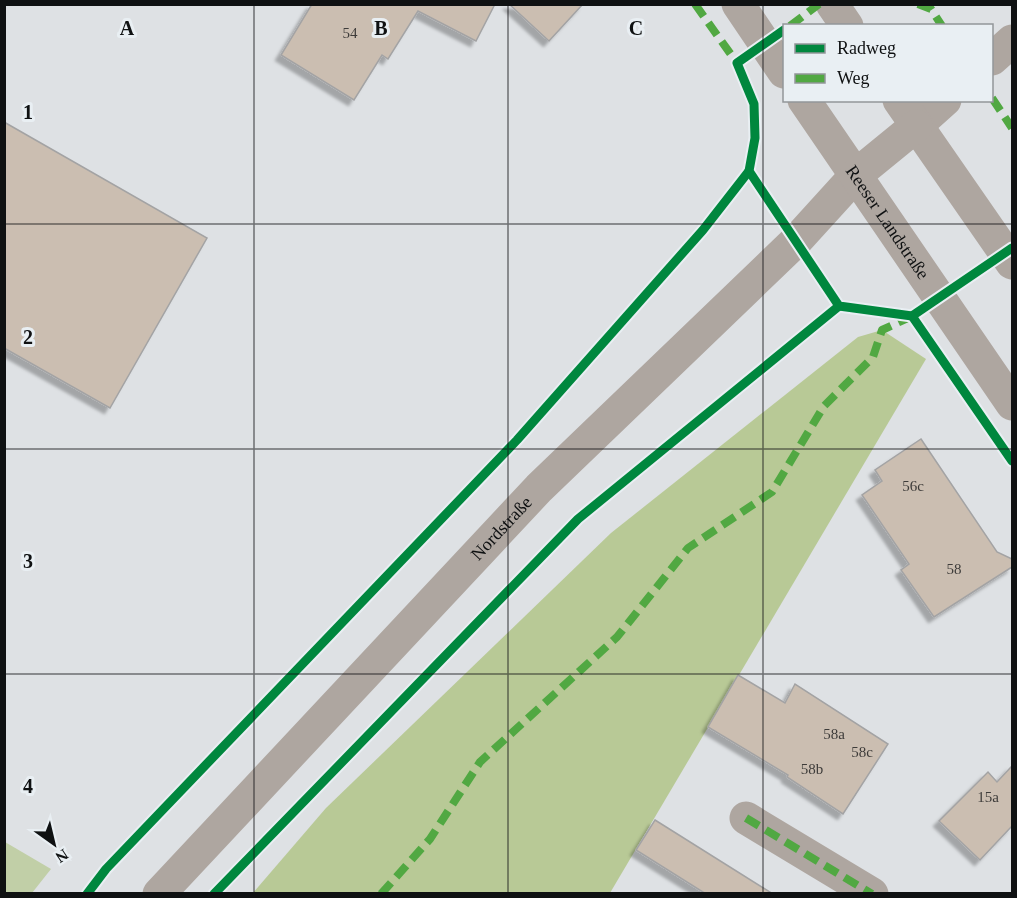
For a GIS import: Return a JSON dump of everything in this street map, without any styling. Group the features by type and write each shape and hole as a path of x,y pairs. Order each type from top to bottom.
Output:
{"street":[{"path":"738,4 783,71"},
{"path":"832,4 846,24"},
{"path":"993,58 1012,40"},
{"name":"Reeser Landstraße","path":"805,102 1012,404"},
{"name":"Nordstraße","path":"159,894 539,488 796,241 908,113 939,102"},
{"path":"908,113 1012,263"},
{"path":"746,818 872,894"}],"green space":[{"path":"882,330 926,359 610,893 252,894 326,808 611,533 858,337"},
{"path":"5,842 51,869 32,893 5,893"}],"building":[{"path":"312,4 495,4 476,41 418,11 388,59 382,55 354,100 281,55"},
{"path":"509,4 583,4 549,41"},
{"path":"4,122 207,238 110,408 4,348"},
{"path":"921,439 997,552 1012,559 1012,567 934,617 901,570 909,564 862,495 882,481 875,470"},
{"path":"738,675 785,703 795,684 888,744 843,814 787,777 788,775 708,727"},
{"path":"1012,766 1012,826 980,860 939,821 988,772 997,782"},
{"path":"655,820 773,894 706,894 636,850"}],"marked path":[{"path":"695,4 737,63"},
{"path":"793,24 819,4"},
{"path":"918,4 931,9 941,24"},
{"path":"993,100 1012,128"},
{"path":"381,894 430,839 480,762 617,637 688,548 772,492 824,406 873,357 882,330 910,317"},
{"path":"746,818 872,894"}],"cycle path":[{"path":"783,31 737,63 754,104 755,138 749,171 839,306 912,316 1012,248"},
{"path":"87,894 106,869 517,440 703,230 749,171"},
{"path":"214,894 578,519 839,306"},
{"path":"912,316 1012,461"}]}
